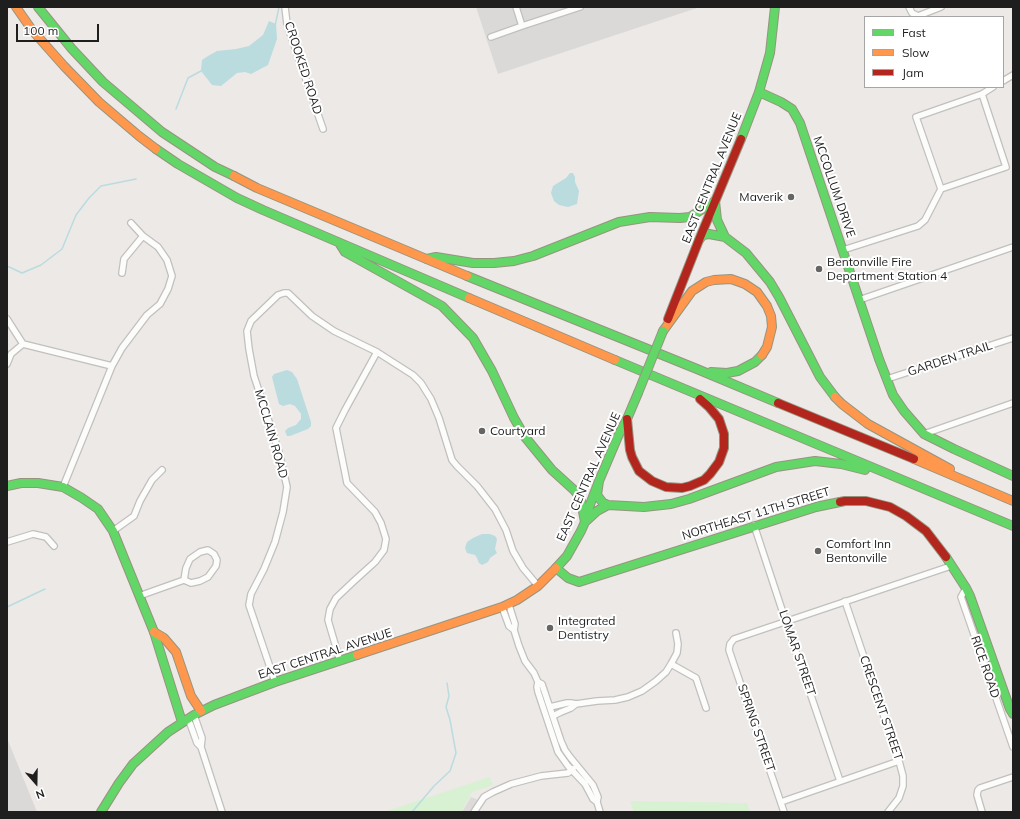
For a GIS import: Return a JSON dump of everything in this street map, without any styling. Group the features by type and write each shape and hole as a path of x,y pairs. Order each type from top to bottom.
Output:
{"main road":[{"path":"16,7 32,30 64,66 94,97 139,136 184,168 237,198 691,392 1013,526"},
{"path":"38,7 72,49 103,82 162,132 215,166 257,188 425,259 697,369 1013,500"},
{"name":"EAST CENTRAL AVENUE","path":"101,812 118,783 133,764 154,743 191,717 214,705 275,682 505,606 538,586 567,556 585,522 586,515 599,481 638,393 699,240 748,123 770,53 775,7"},
{"name":"MCCOLLUM DRIVE","path":"759,92 792,109 800,123 879,359 893,395 924,434 1013,476"},
{"path":"425,259 436,257 473,263 514,261 533,256 619,222 650,217 690,217 715,201 717,220 725,237 746,253 770,282 820,377 833,395 855,415 868,424 935,460 973,484"},
{"path":"699,240 703,235 709,234 725,237"},
{"path":"339,242 345,252 442,306 473,338 492,370 514,418 526,437 552,470 579,496 585,522"},
{"path":"663,331 688,296 696,288 706,282 730,279 745,284 763,298 771,316 772,327 767,347 762,355 755,362 738,371 717,373 697,369"},
{"path":"627,419 629,444 632,457 644,476 658,485 674,488 682,488 697,483 704,480 715,468 722,455 724,441 722,426 716,414 691,392"},
{"path":"599,481 597,495 603,503 608,505 644,507 689,500 776,467 815,460 841,464 878,473 915,485"},
{"path":"7,486 22,483 38,483 63,487 98,509 113,531 154,632 191,717"},
{"name":"NORTHEAST 11TH STREET","path":"556,568 568,578 579,582 816,506 844,501 866,501 890,507 924,529 938,546 966,588 1013,714"},
{"path":"585,522 597,510 608,505"},
{"path":"154,632 164,638 176,652 191,696 191,717"}],"street":[{"name":"CROOKED ROAD","path":"285,7 287,24 323,129"},
{"path":"516,7 522,26"},
{"path":"491,37 580,7"},
{"path":"910,7 912,13 918,16 941,7"},
{"path":"1004,80 1013,75"},
{"path":"941,189 916,117 982,94 991,88"},
{"path":"843,250 918,226 925,220 941,189 1006,167 982,94"},
{"path":"63,487 112,366 122,348 147,315 160,304 168,289 172,276 167,260 158,247 143,236 131,223"},
{"path":"122,273 124,259 143,236"},
{"path":"859,300 1013,247"},
{"name":"MCCLAIN ROAD","path":"275,682 250,605 251,594 264,569 275,542 283,512 286,488 279,452 254,376 247,331 251,321 278,295 288,293 312,316 334,331 377,352"},
{"path":"7,319 23,344 112,366"},
{"name":"GARDEN TRAIL","path":"887,379 1013,338"},
{"path":"7,364 11,354 23,344"},
{"path":"340,661 328,620 330,609 336,598 375,562 384,550 386,539 381,523 375,512 347,483 336,428 377,352 413,375 421,383 431,399 439,418 452,460 477,486 495,509 506,530 513,551 523,568 538,586"},
{"path":"924,434 1013,403"},
{"path":"113,531 134,516 140,501 152,480 162,470"},
{"name":"LOMAR STREET","path":"754,525 840,781"},
{"path":"7,542 33,534 46,537 54,546"},
{"path":"140,596 184,580 191,583 208,577 216,566 217,560 214,554 208,550 200,552 190,559 186,568 184,580"},
{"path":"786,622 951,566"},
{"name":"RICE ROAD","path":"966,588 961,597 1013,747"},
{"name":"CRESCENT STREET","path":"845,601 903,776 903,786 899,798 888,812"},
{"path":"505,606 509,626 514,630 525,660 538,682 542,684 565,750 593,785 598,797 597,802 600,812"},
{"name":"SPRING STREET","path":"784,812 729,650 730,644 734,639 786,622"},
{"path":"550,707 567,703 576,704 615,700 628,697 642,691 666,672 671,664 678,644 676,633"},
{"path":"671,664 696,678 706,708"},
{"path":"538,682 538,692 562,759 585,784 593,799 597,802"},
{"path":"553,716 571,708 576,704"},
{"path":"191,717 202,738 202,747 222,812"},
{"path":"781,802 899,761"},
{"path":"474,812 484,797 493,792 511,784 541,776 568,773 577,766"},
{"path":"982,812 977,795 978,790 1013,777"}],"shaded area":[{"path":"476,7 700,7 498,74"},
{"path":"7,738 37,812 7,812"},
{"path":"471,797 481,801 474,812 462,812"}],"green space":[{"path":"490,777 493,785 472,792 461,812 384,812"},
{"path":"630,801 747,803 750,812 634,812"}],"water":[{"path":"269,21 276,24 277,39 268,65 251,74 245,72 237,73 221,86 212,85 201,71 202,60 217,51 249,46 263,35"},
{"path":"570,173 573,173 575,177 575,182 579,191 577,204 568,207 559,205 554,201 551,193 553,186 566,178"},
{"path":"287,370 292,372 297,379 311,422 311,426 308,429 290,436 287,436 285,431 296,425 301,419 301,414 295,406 290,404 283,406 279,404 272,377 274,374"},
{"path":"482,534 490,534 495,536 497,539 495,549 497,553 490,558 488,562 482,565 479,563 475,555 467,553 465,548 467,542"}],"waterway":[{"path":"275,26 279,7"},
{"path":"176,109 188,78 201,71"},
{"path":"7,266 22,273 41,265 62,249 76,215 89,198 101,186 136,179"},
{"path":"7,607 45,589"},
{"path":"412,812 434,786 450,771 456,753 446,707 449,696 447,683"}],"traffic: fast":[{"path":"38,7 72,49 103,82 162,132 215,167 234,176"},
{"path":"741,139 759,92 770,53 775,7"},
{"path":"759,92 792,109 800,123 879,359 893,395 904,411 924,434 1013,476"},
{"path":"156,149 178,164 237,198 469,298"},
{"path":"427,259 436,257 473,263 514,261 533,256 619,222 650,217 690,217 715,201 717,220 725,237 746,253 770,282 820,377 835,397"},
{"path":"699,240 703,235 709,234 725,237"},
{"path":"340,244 345,252 442,306 473,338 492,371 514,418 525,437 552,470 579,496 585,522"},
{"path":"467,276 778,403"},
{"path":"638,393 663,331"},
{"path":"711,372 727,373 738,371 755,362 762,355"},
{"path":"615,360 1013,526"},
{"path":"556,568 567,556 581,531 599,481 638,393"},
{"path":"599,481 597,495 603,503 608,505 644,507 671,504 689,499 776,467 815,461 841,464 865,470"},
{"path":"7,486 21,483 38,483 63,487 98,509 113,531 154,632 182,722"},
{"path":"556,568 568,578 579,582 816,507 840,502"},
{"path":"585,522 597,511 608,505"},
{"path":"946,557 970,596 1013,714"},
{"path":"101,812 133,764 168,732 194,715 214,705 275,682 357,655"}],"traffic: slow":[{"path":"16,7 32,30 99,102 156,149"},
{"path":"234,176 257,188 467,276"},
{"path":"663,331 692,291 706,282 731,279 745,284 757,292 767,306 771,316 772,327 767,347 762,355"},
{"path":"469,298 615,360"},
{"path":"835,397 868,424 950,469"},
{"path":"914,459 1013,501"},
{"path":"357,655 502,607 517,600 538,586 556,568"},
{"path":"154,632 164,638 176,652 191,696 201,711"}],"traffic: jam":[{"path":"668,319 741,139"},
{"path":"627,419 630,450 639,471 652,481 666,487 682,488 690,486 704,480 710,474 719,462 724,448 724,434 719,419 700,399"},
{"path":"778,403 914,459"},
{"path":"840,502 866,501 890,507 906,516 926,531 946,557"}],"place":[{"name":"Maverik","path":"791,197"},
{"name":"Bentonville Fire Department Station 4","path":"819,269"},
{"name":"Courtyard","path":"482,431"},
{"name":"Comfort Inn Bentonville","path":"818,551"},
{"name":"Integrated Dentistry","path":"550,628"}]}
